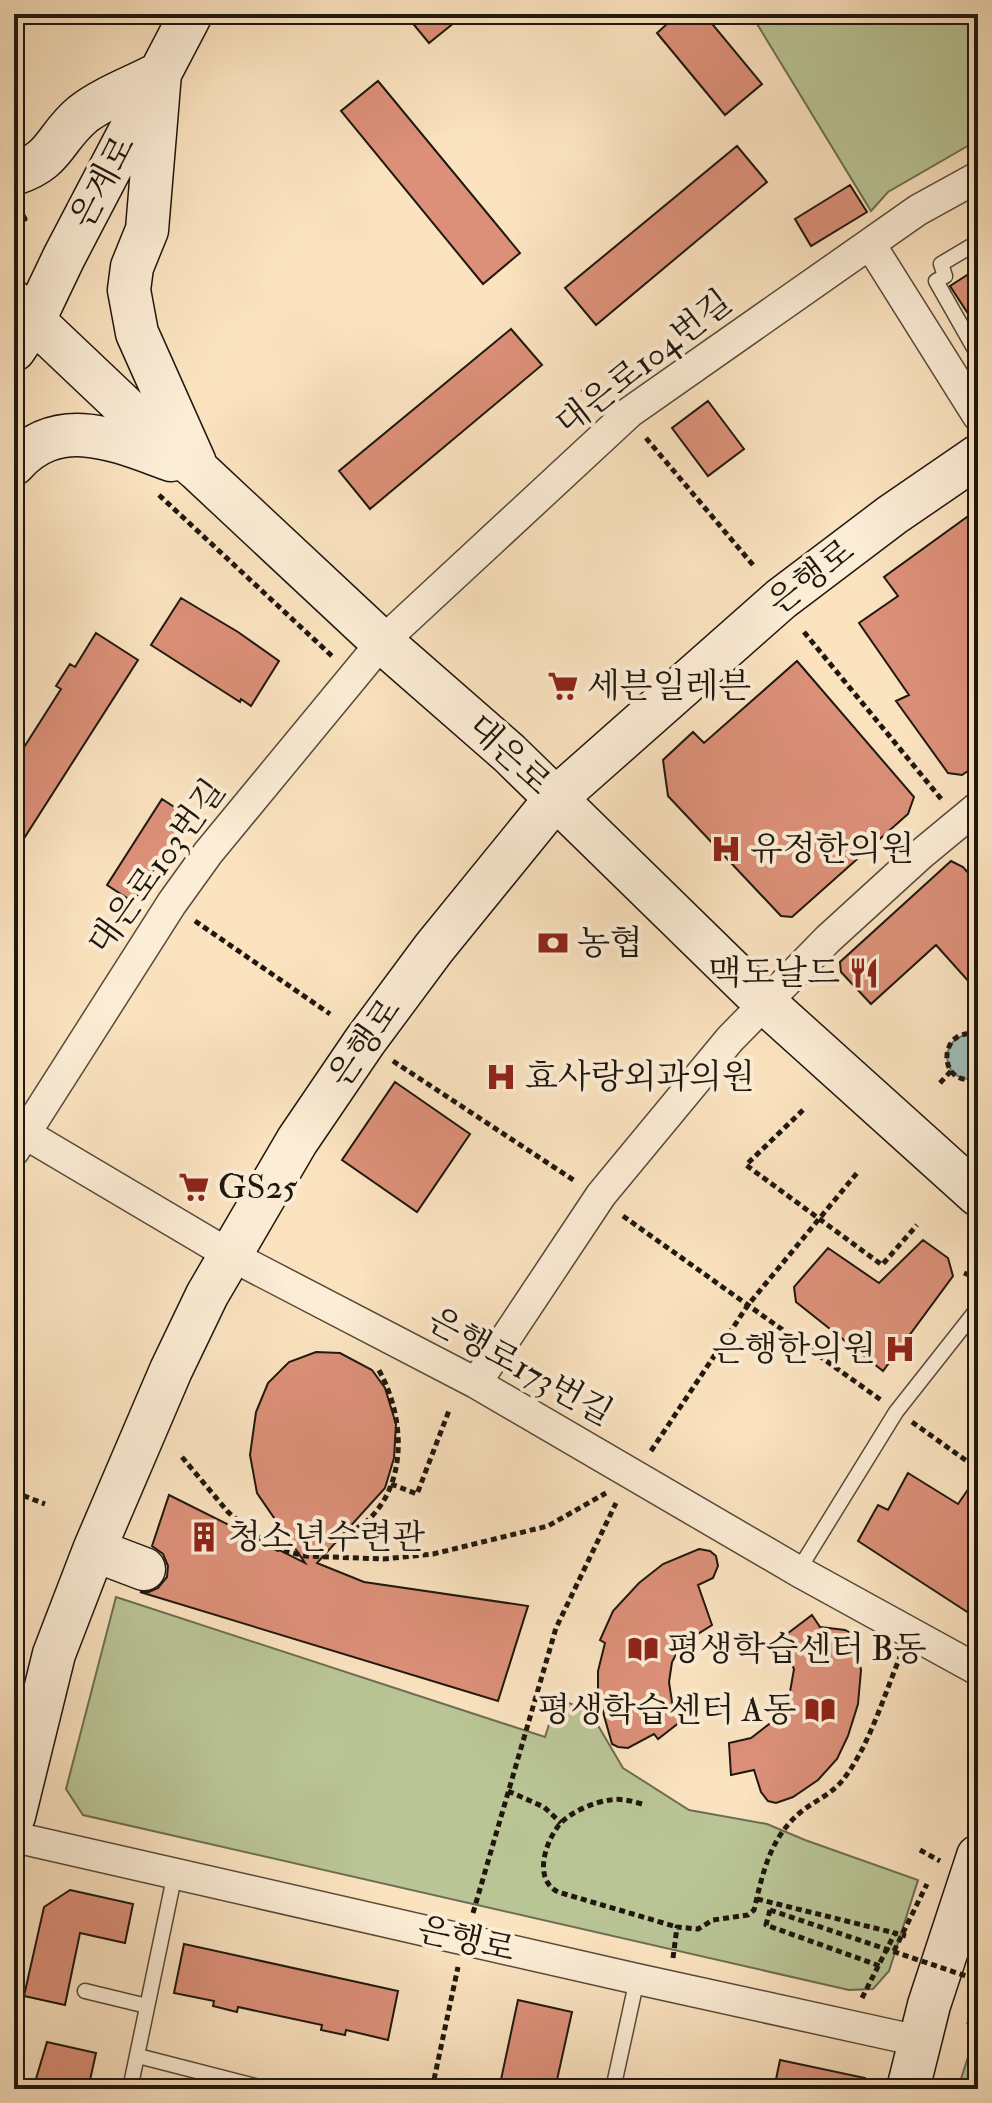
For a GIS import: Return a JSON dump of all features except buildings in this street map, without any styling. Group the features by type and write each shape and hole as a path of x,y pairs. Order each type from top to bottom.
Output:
{"street":[{"name":"은계로","path":"20,325 191,14"},
{"path":"14,174 33,168 53,152 69,127 86,112 160,73"},
{"path":"160,73 147,230 132,267 129,290 137,333 198,470"},
{"name":"대은로104번길","path":"382,642 630,412 918,210 978,177"},
{"path":"870,244 978,416"},
{"name":"대은로","path":"20,325 198,470 382,642 509,753 764,1002 978,1195"},
{"path":"14,464 54,437 78,434 108,437 198,470"},
{"name":"은행로","path":"14,1816 54,1654 94,1550 171,1370 230,1255 297,1141 365,1041 434,948 556,798 781,599 892,515 978,456"},
{"name":"대은로103번길","path":"19,1142 172,903 208,853 382,642"},
{"path":"476,1383 601,1195 764,1002 839,928 978,807"},
{"name":"은행로173번길","path":"19,1142 476,1383 798,1571 978,1670"},
{"path":"94,1550 144,1569"},
{"name":"은행로","path":"14,1837 919,2041"},
{"path":"908,2089 919,2041 978,1856"}],"lane":[{"path":"978,242 941,264 945,276 936,281 978,355"},
{"path":"798,1571 896,1412 978,1308"},
{"path":"130,2089 175,1873"},
{"path":"613,2089 637,1979"},
{"path":"85,1991 147,2006"},
{"path":"138,2056 267,2089"}],"path":[{"path":"14,220 25,219"},
{"path":"582,389 595,401 596,412"},
{"path":"646,438 753,565"},
{"path":"153,489 329,653 336,664"},
{"path":"804,632 943,801"},
{"path":"184,914 330,1014"},
{"path":"978,1035 968,1033 961,1036 949,1045 946,1057 951,1071 966,1079 978,1078"},
{"path":"392,1060 579,1184"},
{"path":"940,1083 951,1071"},
{"path":"803,1110 746,1165 882,1265 917,1225"},
{"path":"646,1458 748,1305 857,1173"},
{"path":"622,1215 881,1400"},
{"path":"964,1273 974,1277"},
{"path":"329,1542 367,1521 391,1484 398,1456 399,1424 389,1387 377,1366"},
{"path":"391,1484 417,1494 450,1408"},
{"path":"911,1422 978,1469"},
{"path":"182,1457 228,1512 251,1532 277,1549 305,1556 383,1559 433,1554 548,1526 607,1493"},
{"path":"14,1492 45,1504"},
{"path":"472,1914 556,1628 616,1503"},
{"path":"642,1804 624,1799 609,1800 576,1812 561,1823 544,1859 544,1878 549,1888 677,1927 698,1929 713,1920 748,1915 754,1910 766,1861 778,1835 795,1816 843,1779 864,1743 900,1656"},
{"path":"508,1791 544,1807 561,1823"},
{"path":"894,1952 927,1884"},
{"path":"756,1899 906,1936"},
{"path":"880,1966 766,1925 770,1910 978,1980"},
{"path":"672,1959 677,1927"},
{"path":"861,2000 895,1933"},
{"path":"432,2089 460,1958"},
{"path":"967,2025 974,2023 978,2010"}],"green space":[{"path":"751,14 978,14 978,140 888,192 871,211"},
{"path":"116,1597 545,1737 557,1699 589,1710 623,1768 689,1810 767,1824 918,1880 889,1971 873,1989 849,1990 83,1815 66,1789"},
{"path":"978,2026 978,2088 959,2085"}],"water":[{"path":"969,1034 978,1036 978,1078 966,1079 951,1070 948,1053 958,1038"}],"place":[{"name":"세븐일레븐","path":"563,686"},
{"name":"유정한의원","path":"726,849"},
{"name":"농협","path":"553,943"},
{"name":"맥도날드","path":"864,973"},
{"name":"효사랑외과의원","path":"501,1077"},
{"name":"GS25","path":"194,1187"},
{"name":"은행한의원","path":"900,1349"},
{"name":"청소년수련관","path":"204,1537"},
{"name":"평생학습센터 B동","path":"643,1649"},
{"name":"평생학습센터 A동","path":"820,1710"}]}
